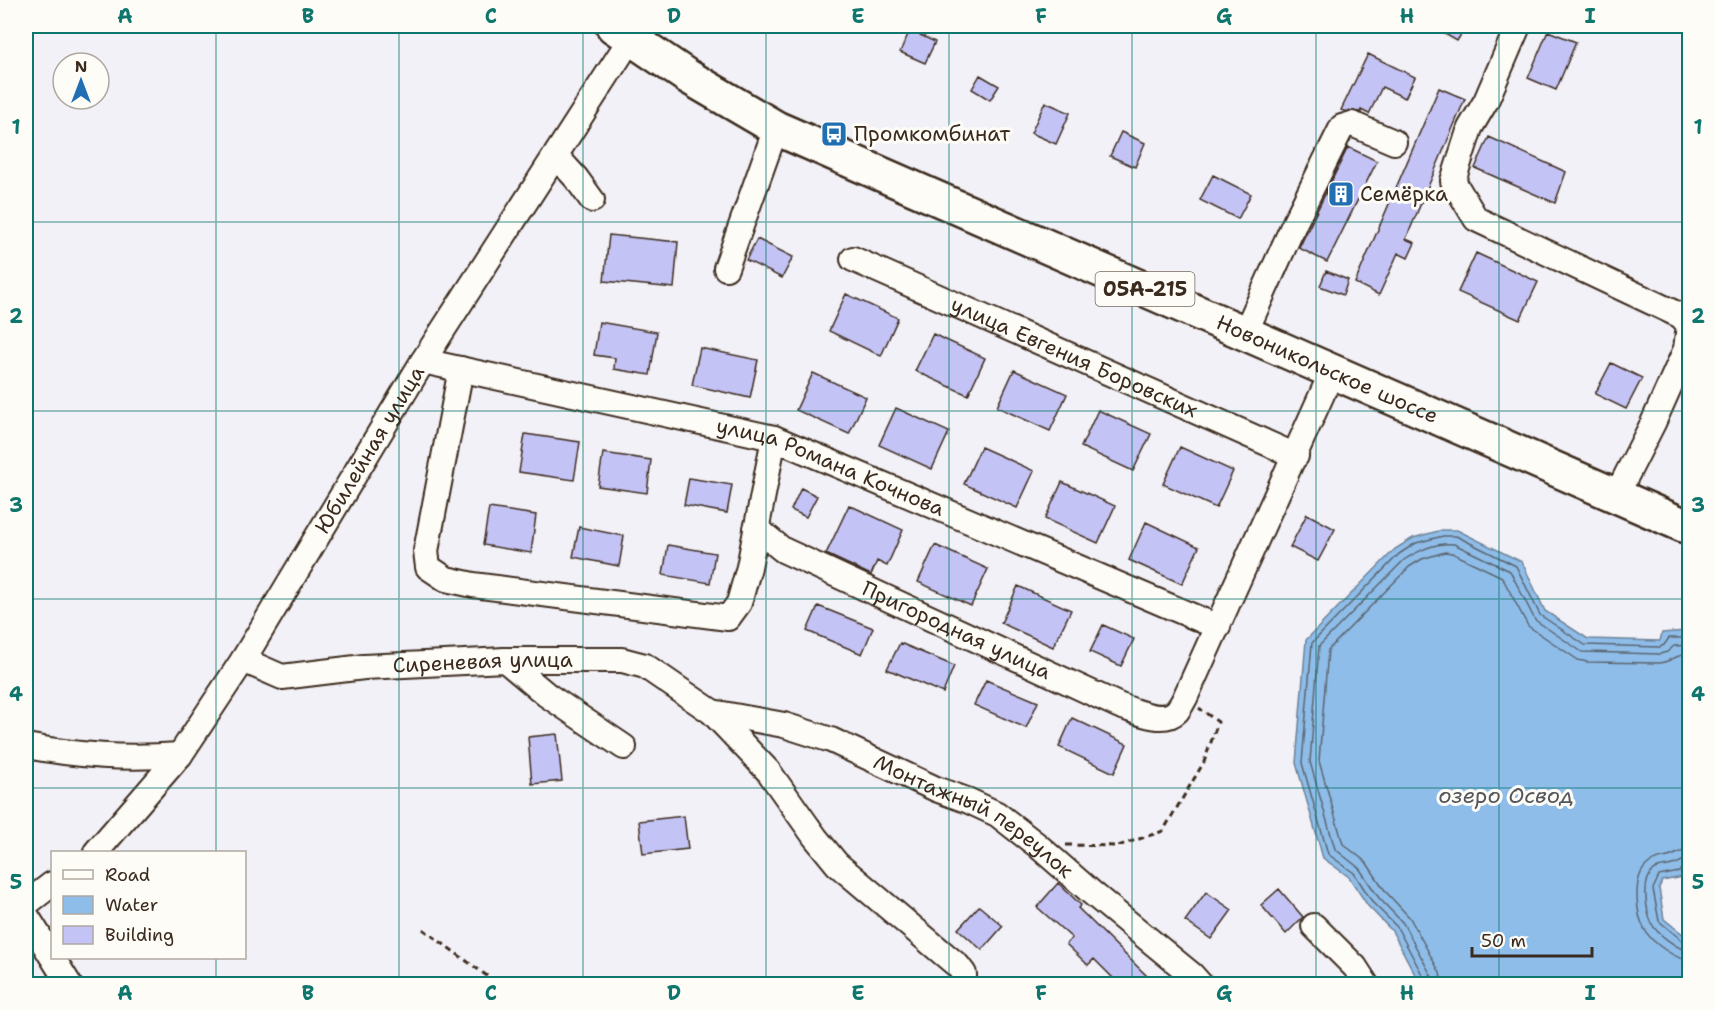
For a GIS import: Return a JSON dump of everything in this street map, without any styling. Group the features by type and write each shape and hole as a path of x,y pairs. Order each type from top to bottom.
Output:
{"highway":[{"name":"Новоникольское шоссе","path":"622,32 687,76 776,128 1689,528"}],"street":[{"path":"1518,26 1486,100 1470,128 1454,182 1476,219 1681,316 1689,325 1686,349 1653,423 1616,496"},
{"name":"Юбилейная улица","path":"97,851 180,755 243,660 423,361 556,156 622,32"},
{"path":"1245,333 1295,222 1342,127 1352,124 1394,142"},
{"path":"726,268 776,128"},
{"path":"556,156 592,200"},
{"name":"улица Евгения Боровских","path":"853,259 1296,456"},
{"name":"улица Романа Кочнова","path":"423,361 774,438 1218,627"},
{"path":"461,369 426,551 428,567 446,579 472,585 728,618 739,603 774,438"},
{"path":"1185,698 1332,372"},
{"name":"Пригородная улица","path":"756,528 783,550 1120,706 1142,714 1164,717 1176,712 1185,698"},
{"name":"Сиреневая улица","path":"243,660 282,677 364,667 505,660 622,660 645,666 712,712"},
{"path":"505,660 547,695 624,747"},
{"path":"712,712 769,772 837,864 958,966 964,974 964,984"},
{"name":"Монтажный переулок","path":"712,712 784,725 831,740 936,789 997,814 1037,844 1200,984"},
{"path":"26,746 71,754 124,758 180,755"},
{"path":"26,904 51,885"},
{"path":"26,915 51,955"},
{"path":"1314,926 1355,966 1366,984"},
{"path":"53,959 69,984"}],"path":[{"path":"1037,844 1118,846 1163,831 1204,762 1218,722 1185,698"},
{"path":"423,929 498,984"}],"water":[{"name":"озеро Освод","path":"1442,530 1457,530 1522,562 1545,611 1588,639 1660,641 1662,633 1686,631 1689,633 1689,869 1683,877 1662,881 1659,888 1664,919 1689,939 1689,984 1420,984 1392,931 1368,906 1349,877 1323,858 1296,763 1306,640 1395,549 1413,538"}],"building":[{"path":"1431,26 1466,26 1457,41"},
{"path":"910,30 935,42 925,63 900,52"},
{"path":"1548,31 1576,42 1556,90 1528,78"},
{"path":"1368,54 1415,77 1405,98 1382,87 1369,114 1361,110 1361,112 1341,110"},
{"path":"980,75 999,86 990,100 972,89"},
{"path":"1439,88 1465,99 1406,239 1415,243 1408,258 1398,253 1379,295 1355,283"},
{"path":"1045,102 1070,113 1056,144 1031,133"},
{"path":"1121,132 1145,143 1135,167 1110,156"},
{"path":"1489,137 1566,172 1555,203 1475,168"},
{"name":"Семёрка","path":"1348,147 1377,161 1327,262 1299,248"},
{"path":"1213,175 1251,194 1238,219 1200,200"},
{"path":"609,235 678,242 674,288 604,281"},
{"path":"757,239 793,257 782,278 746,260"},
{"path":"1476,253 1538,282 1520,320 1458,292"},
{"path":"1326,271 1348,280 1343,295 1320,286"},
{"path":"846,294 898,318 881,356 829,331"},
{"path":"599,322 657,332 650,375 614,369 615,358 594,355"},
{"path":"933,334 985,358 968,395 915,371"},
{"path":"700,348 758,360 750,398 692,385"},
{"path":"1611,363 1642,378 1626,409 1595,394"},
{"path":"1014,370 1067,394 1050,431 997,407"},
{"path":"813,373 866,397 849,434 796,410"},
{"path":"896,408 949,432 932,469 879,445"},
{"path":"1098,410 1151,434 1133,471 1081,447"},
{"path":"525,434 580,442 574,480 519,472"},
{"path":"981,447 1034,471 1017,508 964,484"},
{"path":"1180,447 1233,471 1216,508 1163,484"},
{"path":"603,453 651,460 647,493 598,486"},
{"path":"689,478 732,485 727,513 684,505"},
{"path":"1062,482 1115,506 1098,543 1045,519"},
{"path":"801,488 817,496 806,517 791,510"},
{"path":"849,505 903,530 887,566 877,561 871,575 826,554"},
{"path":"489,508 536,515 531,553 483,545"},
{"path":"1307,514 1335,529 1318,561 1290,547"},
{"path":"1146,522 1199,547 1182,584 1129,560"},
{"path":"579,527 624,536 619,566 573,557"},
{"path":"668,545 715,553 710,583 663,575"},
{"path":"935,545 988,569 971,606 918,582"},
{"path":"1018,586 1071,610 1053,647 1001,623"},
{"path":"818,606 873,628 862,654 807,631"},
{"path":"1103,625 1134,639 1121,666 1090,652"},
{"path":"900,643 954,666 943,693 887,669"},
{"path":"986,680 1038,702 1026,728 974,705"},
{"path":"1072,718 1127,744 1114,773 1059,747"},
{"path":"557,734 562,781 532,784 528,737"},
{"path":"684,816 688,849 643,854 639,821"},
{"path":"1058,883 1081,905 1078,908 1147,976 1138,984 1119,984 1094,959 1088,965 1066,944 1072,938 1037,907"},
{"path":"1279,889 1303,917 1286,934 1261,905"},
{"path":"1206,892 1232,910 1211,939 1185,921"},
{"path":"979,906 1003,926 982,950 958,929"}],"place":[{"name":"Промкомбинат","path":"834,134"},
{"name":"Семёрка","path":"1341,194"}]}
